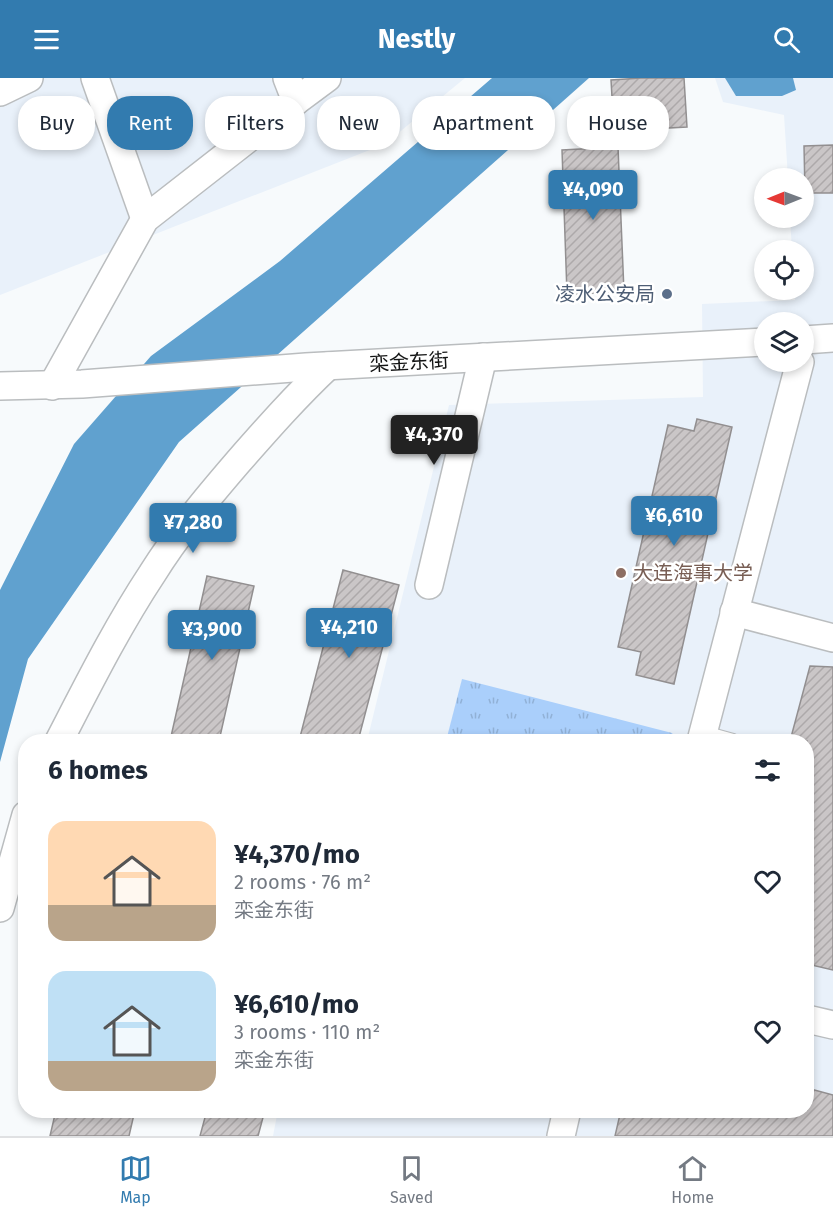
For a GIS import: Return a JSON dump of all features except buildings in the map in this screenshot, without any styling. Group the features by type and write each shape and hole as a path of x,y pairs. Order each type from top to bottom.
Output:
{"street":[{"path":"0,92 29,78"},
{"path":"95,78 145,219"},
{"path":"52,386 145,219 291,89 327,78"},
{"path":"814,344 833,338"},
{"name":"栾金东街","path":"0,386 52,386 317,367 754,343"},
{"path":"429,585 483,357"},
{"path":"63,734 117,633 152,574 202,504 311,382 317,367"},
{"path":"703,734 796,372"},
{"path":"734,612 833,638"},
{"path":"0,908 18,844"},
{"path":"814,1021 833,1025"},
{"path":"561,1136 565,1118"}],"shaded area":[{"path":"0,78 465,78 443,96 412,96 412,122 400,132 400,96 317,96 317,150 370,150 0,295"},
{"path":"492,78 589,78 555,108 555,96 471,96"},
{"name":"大连海事大学","path":"715,78 833,78 833,1136 273,1136 276,1118 814,1118 814,734 369,734 449,405 703,397 702,304 814,300 814,240 791,240 791,228 814,228 814,168 787,168 784,115 723,102"},
{"path":"725,78 793,78 796,90 782,96 736,96"},
{"path":"412,147 412,150 508,150 179,442 28,659 0,762 0,590 74,444 151,356 280,261"}],"green space":[{"path":"462,679 672,734 448,734"}],"place":[{"name":"凌水公安局","path":"667,294"},
{"name":"大连海事大学","path":"621,573"}]}
